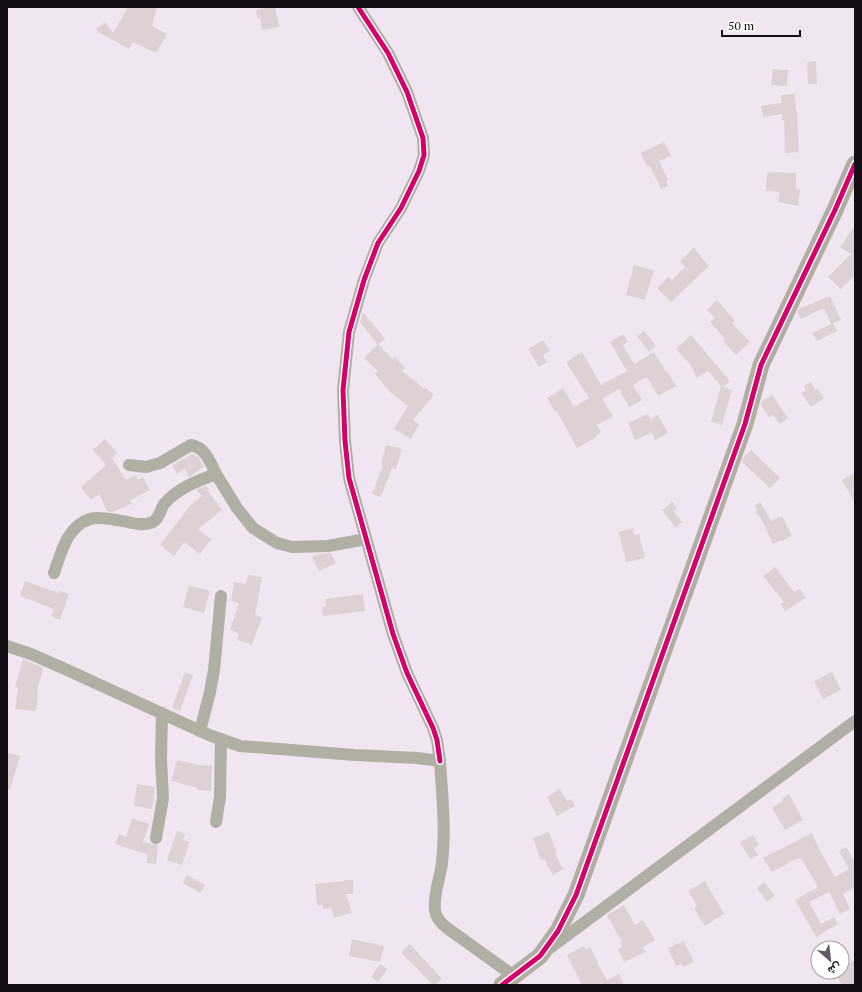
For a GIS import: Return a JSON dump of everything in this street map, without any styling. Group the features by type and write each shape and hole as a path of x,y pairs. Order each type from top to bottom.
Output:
{"street":[{"path":"358,7 388,53 407,92 422,138 424,155 419,171 401,208 378,243 364,280 349,332 343,390 345,441 349,478 393,634 407,673 433,728 437,740 445,826 442,864 435,898 435,913 440,922 509,982 540,956 855,721"},
{"path":"540,956 558,931 576,895 744,424 761,365 835,210 855,164"},
{"path":"129,465 146,467 160,463 191,445 198,446 207,454 216,474 236,508 253,528 276,543 292,547 328,546 366,539"},
{"path":"54,572 67,540 75,528 90,519 106,519 141,525 152,523 159,516 164,505 179,491 192,482 216,474"},
{"path":"200,731 214,670 221,596"},
{"path":"7,646 31,654 66,669 200,731 240,746 355,756 417,758 440,761"},
{"path":"156,838 162,798 162,713"},
{"path":"216,822 220,797 221,740"}],"building":[{"path":"128,7 157,7 152,26 167,34 156,53 133,42 129,49 95,30 105,22 113,33"},
{"path":"275,7 279,27 262,30 260,17 257,18 256,10"},
{"path":"816,61 817,84 808,84 807,62"},
{"path":"773,69 788,70 787,86 771,85"},
{"path":"795,94 799,152 785,153 784,120 782,120 782,114 763,117 761,106 781,103 781,95"},
{"path":"664,142 671,156 659,161 668,180 666,181 668,186 661,189 650,166 647,167 641,153"},
{"path":"767,172 796,173 796,189 800,189 798,206 778,202 780,192 766,191"},
{"path":"855,226 855,275 841,289 828,277 851,254 840,247"},
{"path":"695,247 695,250 709,266 671,302 657,288 669,277 672,280 685,267 680,261"},
{"path":"634,265 654,270 645,300 626,295"},
{"path":"830,296 841,320 833,323 837,331 817,341 812,333 831,324 824,308 801,319 797,312 799,309"},
{"path":"717,300 735,321 732,323 750,342 736,355 723,341 725,339 710,322 715,318 707,310"},
{"path":"363,312 385,339 378,345 360,322"},
{"path":"644,331 656,346 649,352 637,336"},
{"path":"623,334 628,342 623,345 634,364 654,352 676,386 658,396 647,377 633,385 642,400 629,407 619,389 602,399 613,416 597,425 601,432 593,439 577,448 557,411 555,412 547,398 563,388 574,407 589,398 566,362 582,352 601,385 627,371 610,342"},
{"path":"691,335 730,381 723,387 732,390 722,425 711,422 721,386 708,371 697,378 690,364 676,349"},
{"path":"543,340 550,351 543,355 547,362 539,367 528,349"},
{"path":"378,344 392,359 395,357 405,368 402,371 434,395 413,420 419,424 411,439 394,429 408,406 390,392 375,374 378,371 364,358"},
{"path":"811,382 815,390 817,388 824,398 811,407 801,393 806,391 804,386"},
{"path":"772,395 788,418 780,424 773,415 769,417 761,405 761,402"},
{"path":"648,414 650,419 658,415 668,433 655,440 652,433 635,440 628,423"},
{"path":"105,439 117,453 112,458 126,480 136,475 138,480 143,477 150,490 129,501 133,503 113,512 107,511 99,494 91,500 81,487 106,465 93,450"},
{"path":"386,445 402,449 396,469 392,468 381,497 372,494 383,465 381,464"},
{"path":"751,450 780,478 770,488 742,462 743,458"},
{"path":"193,454 198,457 204,467 189,477 185,469 177,474 172,465"},
{"path":"855,473 855,503 842,480"},
{"path":"206,486 209,489 207,490 222,510 198,529 211,539 200,554 184,542 174,556 160,545 190,506 202,496 196,490"},
{"path":"672,502 677,508 673,511 682,522 676,528 662,510"},
{"path":"760,502 771,521 782,516 792,536 773,544 762,520 756,512 755,505"},
{"path":"633,528 634,535 639,534 645,558 626,562 619,532"},
{"path":"331,553 336,563 319,571 312,557 318,554"},
{"path":"775,567 794,592 800,589 806,598 785,611 781,604 784,602 763,576"},
{"path":"248,575 262,577 255,615 262,617 252,645 237,640 239,633 230,630 239,603 231,601 234,582 246,584"},
{"path":"25,581 59,593 60,591 69,594 60,620 51,616 54,609 20,596"},
{"path":"189,585 210,591 204,613 183,607"},
{"path":"363,594 365,611 323,616 322,607 326,606 325,599"},
{"path":"23,659 43,668 37,692 36,711 15,709 18,688 15,687"},
{"path":"185,672 193,675 180,711 172,708"},
{"path":"832,672 841,690 823,699 814,681"},
{"path":"7,753 20,756 10,790 7,789"},
{"path":"177,760 198,765 212,766 211,791 197,790 197,788 171,781"},
{"path":"137,784 155,787 152,809 134,806"},
{"path":"560,789 567,801 571,799 575,806 557,816 547,797"},
{"path":"789,794 803,820 785,830 772,808 783,801 782,798"},
{"path":"132,818 149,824 143,842 158,845 156,864 147,863 148,855 115,844 119,834 126,837"},
{"path":"177,831 185,834 183,840 190,842 182,865 167,860"},
{"path":"549,832 557,854 555,854 563,869 553,875 544,859 541,860 533,838"},
{"path":"812,833 819,849 835,877 849,869 839,851 846,847 855,862 855,887 843,894 850,909 840,914 829,892 809,902 821,924 834,917 838,924 816,937 795,900 818,887 801,858 798,858 772,872 763,858"},
{"path":"753,835 759,845 754,848 758,855 750,859 740,842"},
{"path":"187,875 205,885 200,893 183,883"},
{"path":"353,880 353,894 346,894 352,913 334,918 331,908 323,909 323,905 317,906 315,884"},
{"path":"705,881 724,914 705,926 694,908 697,906 688,891"},
{"path":"764,882 775,896 767,902 757,888"},
{"path":"624,905 635,925 643,920 655,940 643,947 645,952 624,962 618,949 622,947 620,943 622,942 607,915"},
{"path":"352,939 384,946 380,962 349,956"},
{"path":"684,941 694,962 684,967 682,964 676,966 668,948"},
{"path":"410,944 442,979 435,985 433,985 401,952"},
{"path":"584,946 586,950 590,947 607,980 619,974 624,985 582,985 567,955"},
{"path":"855,960 855,985 842,985 839,980 850,980 850,963"},
{"path":"380,964 387,969 378,982 371,977"}],"cycle path":[{"path":"358,7 388,53 407,92 423,138 424,155 419,171 401,208 378,243 364,280 349,332 343,390 345,441 349,478 393,634 407,673 433,728 437,740 440,761"},
{"path":"502,985 540,956 558,931 576,895 745,424 761,365 835,210 855,164"}]}
